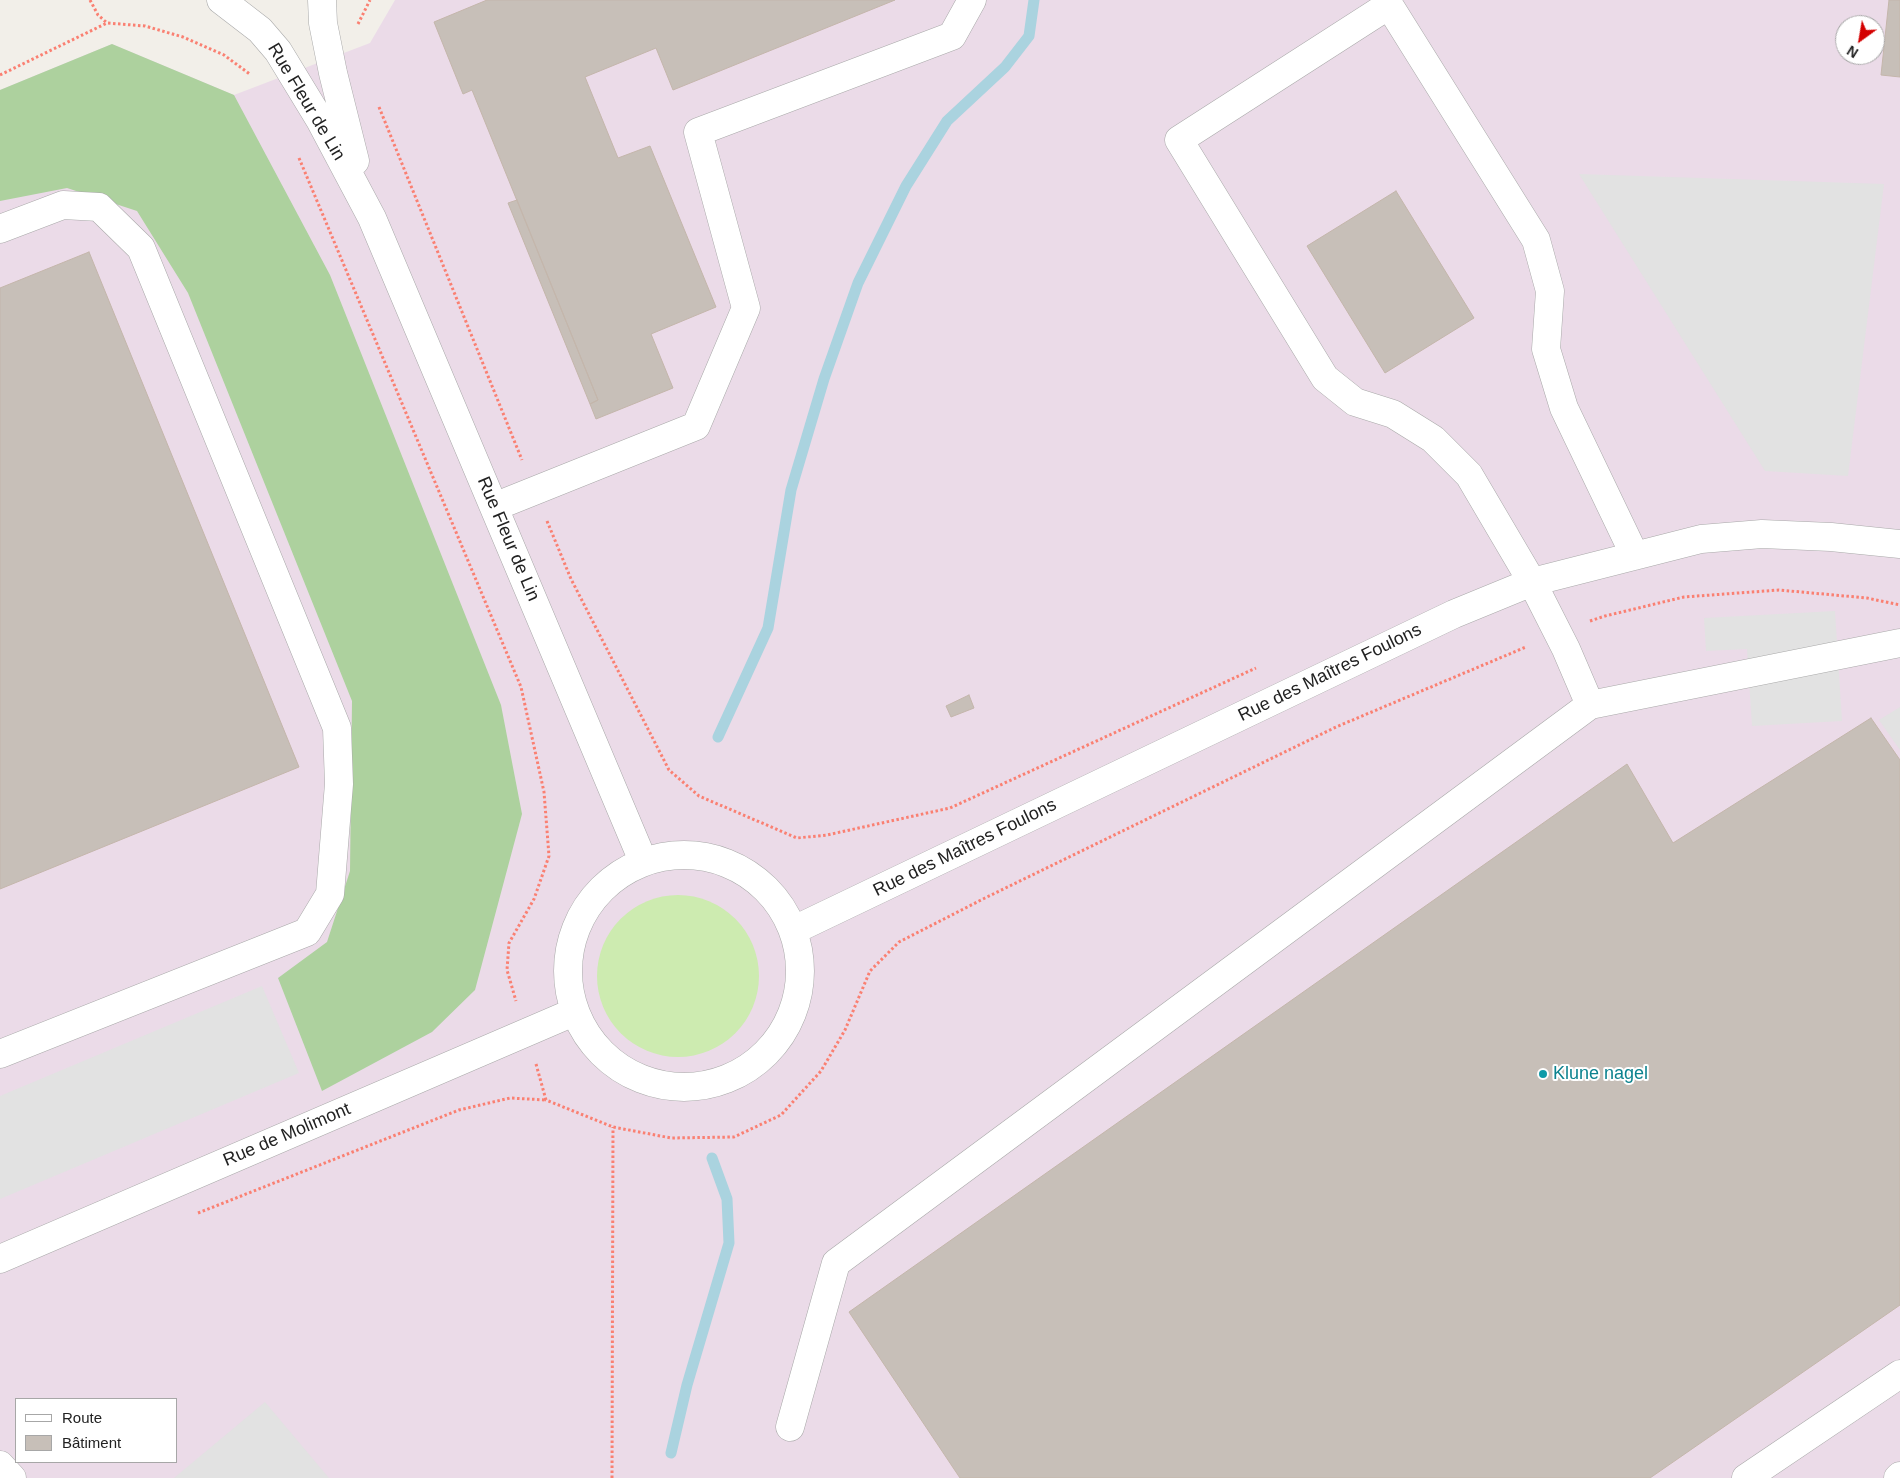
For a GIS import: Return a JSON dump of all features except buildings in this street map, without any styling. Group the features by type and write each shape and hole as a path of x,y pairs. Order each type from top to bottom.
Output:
{"street":[{"name":"Rue Fleur de Lin","path":"222,0 260,30 278,51 320,120 372,218 643,861"},
{"name":"Rue Fleur de Lin","path":"322,0 323,23 342,118 372,218"},
{"path":"494,506 696,426 746,308 698,132 952,36 972,0"},
{"path":"1590,705 1532,582 1469,475 1433,439 1393,414 1355,402 1325,378 1179,140 1388,5 1536,240 1550,291 1546,348 1564,408 1635,556"},
{"path":"0,229 63,206 99,207 141,248 337,728 339,784 330,894 308,932 0,1054"},
{"name":"Rue des Maîtres Foulons","path":"794,930 1454,614 1532,582 1701,539 1762,534 1831,537 1900,544"},
{"path":"790,1427 836,1263 1590,705 1900,643"},
{"path":"679,854 715,858 749,874 776,898 794,930 801,970 794,1010 774,1046 743,1072 705,1086 664,1086 626,1072 595,1046 574,1012 567,976 571,939 586,906 611,879 643,861 679,854"},
{"name":"Rue de Molimont","path":"0,1259 574,1012"},
{"path":"1746,1478 1900,1374"},
{"path":"0,1465 12,1478"}],"path":[{"path":"0,75 107,23 98,15 90,0"},
{"path":"376,101 571,579 669,770 698,796 797,838 827,835 950,808 1257,668"},
{"path":"299,157 520,687 544,792 549,856 534,899 509,943 507,970 546,1100"},
{"path":"193,1215 459,1110 510,1098 546,1100 613,1127 670,1138 734,1137 781,1115 821,1071 845,1030 870,971 899,942 1336,727 1605,616 1684,597 1779,590 1867,598 1900,605"},
{"path":"612,1478 613,1127"}],"shaded area":[{"path":"395,0 1900,0 1900,1478 0,1478 0,90 112,44 234,95 370,43"},
{"path":"1579,174 1884,184 1848,476 1765,471"},
{"path":"1835,611 1842,721 1752,726 1747,649 1706,651 1704,618"},
{"path":"1900,707 1900,750 1879,720"},
{"path":"262,986 299,1073 0,1199 0,1096"},
{"path":"265,1402 329,1478 174,1478"}],"green space":[{"path":"112,44 234,95 330,275 501,705 522,814 475,990 432,1032 322,1091 278,978 327,942 350,871 352,701 188,293 137,211 67,188 0,201 0,90"},
{"path":"686,895 702,898 716,904 730,913 741,924 756,952 759,976 758,992 750,1014 741,1028 730,1039 702,1054 670,1057 654,1054 640,1048 626,1039 615,1028 600,1000 597,968 600,952 606,938 615,924 626,913 654,898"}],"waterway":[{"path":"718,737 768,628 791,490 824,379 858,283 906,186 947,121 1005,67 1029,36 1034,0"},
{"path":"671,1453 687,1385 729,1243 727,1199 712,1158"}],"place":[{"name":"Klune nagel","path":"1543,1074"}]}
